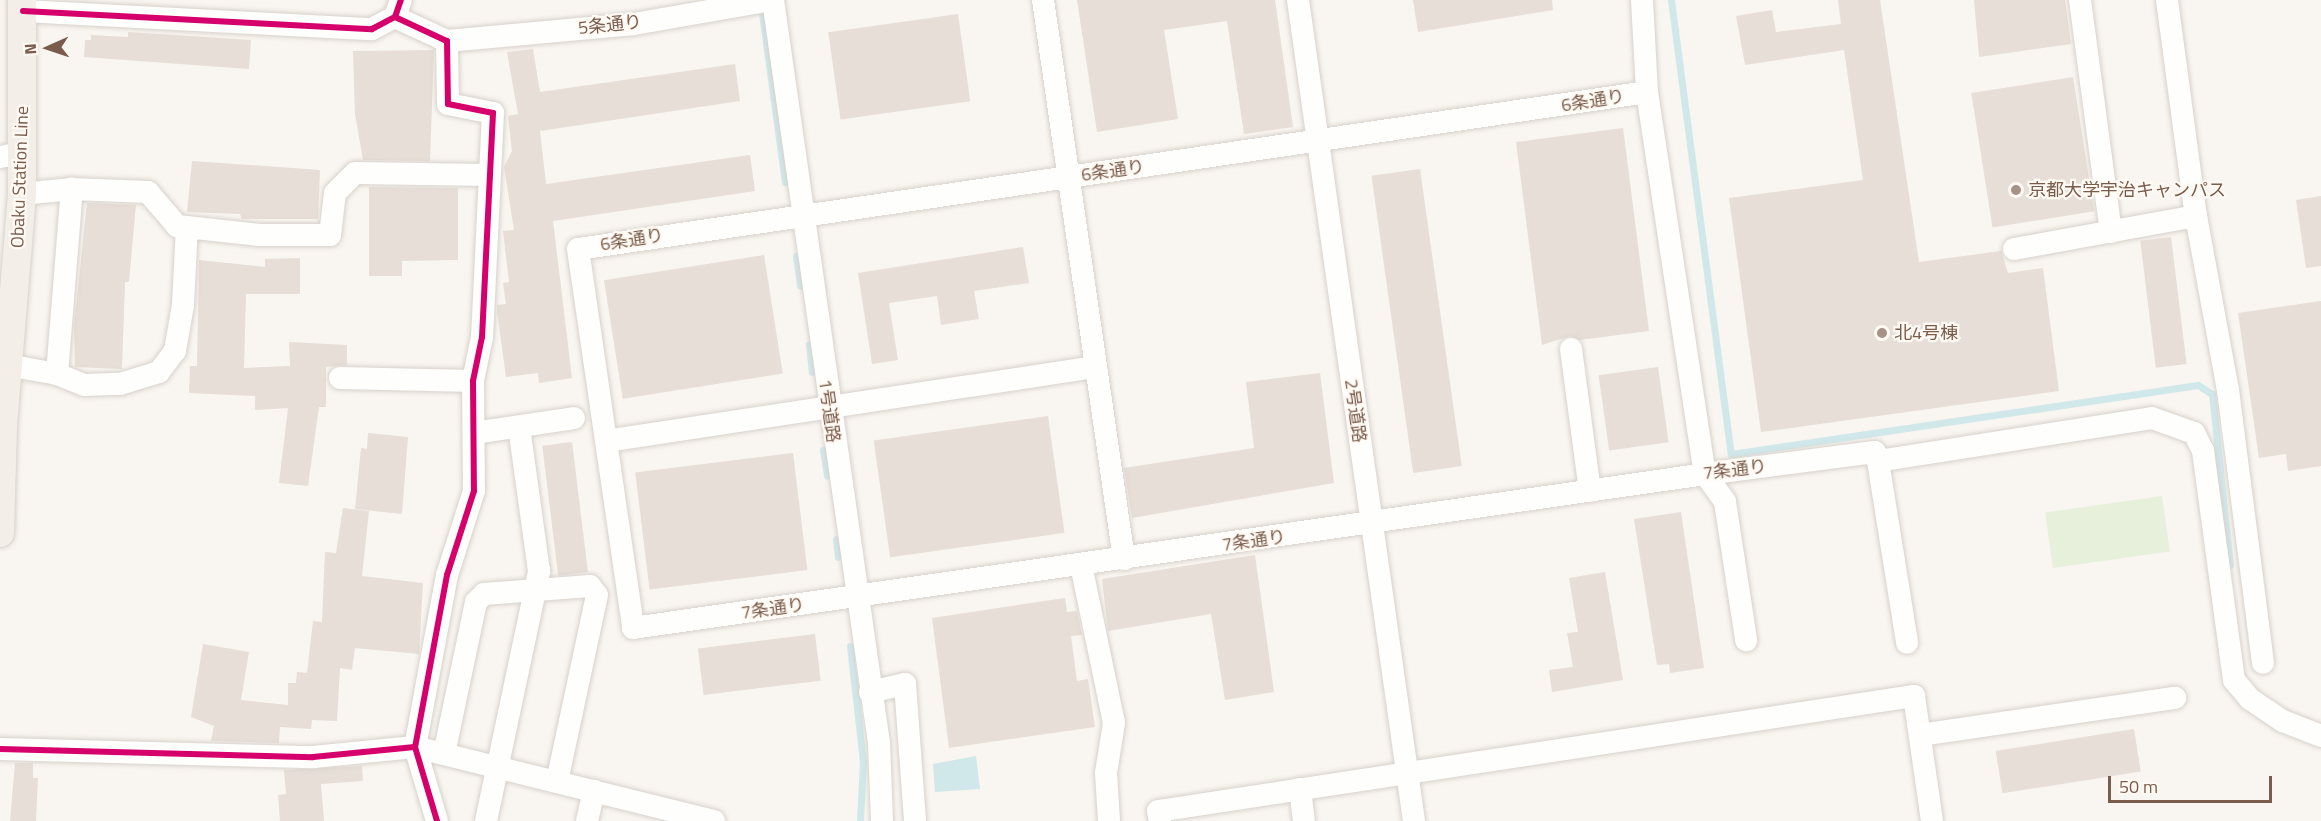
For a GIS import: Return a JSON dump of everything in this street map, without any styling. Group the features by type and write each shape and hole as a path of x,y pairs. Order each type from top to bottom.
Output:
{"main road":[{"name":"Obaku Station Line","path":"0,533 7,365 22,194 11,155 22,5"}],"street":[{"path":"1043,0 1124,559"},
{"name":"2号道路","path":"1298,0 1414,821"},
{"path":"1642,0 1647,92 1705,474 1725,502 1746,640"},
{"path":"2080,0 2111,232"},
{"path":"2167,0 2196,216 2228,390 2263,663"},
{"name":"5条通り","path":"447,41 634,24 766,1"},
{"name":"1号道路","path":"766,1 879,743 882,821"},
{"path":"22,5 185,9 372,29 398,8 447,41 448,104 493,113 488,176 482,338 473,381 474,491 447,575 415,747 437,821"},
{"name":"6条通り","path":"606,441 578,249 800,214 1318,144 1647,92"},
{"path":"22,194 72,189 148,192 177,226 330,235 335,193 355,173 488,176"},
{"path":"57,374 72,189"},
{"path":"2014,249 2196,216"},
{"path":"7,365 57,374 84,385 120,384 159,372 175,351 183,305 187,227"},
{"path":"1570,349 1590,491"},
{"path":"606,441 1095,367"},
{"path":"340,378 473,381"},
{"path":"474,433 574,418"},
{"name":"7条通り","path":"606,441 633,628 1371,524 1705,474 1877,457 2152,418 2194,432 2203,450 2234,680 2250,699 2283,721 2321,736"},
{"path":"486,821 537,591 539,571 519,427"},
{"path":"1877,457 1907,643"},
{"path":"1081,565 1114,723 1106,773 1109,821"},
{"path":"444,754 476,602 484,594 590,586 597,595 556,782"},
{"path":"870,692 905,684 915,821"},
{"path":"1160,821 1158,811 1914,696 1932,821"},
{"path":"1920,735 2175,698"},
{"path":"0,749 313,757 415,747 594,791 664,815 714,821"},
{"path":"1300,789 1304,819"},
{"path":"587,821 594,791"}],"green space":[{"path":"2162,496 2170,551 2053,568 2045,512"}],"water":[{"path":"976,756 980,789 935,792 933,764"}],"building":[{"path":"1077,0 1275,0 1293,127 1244,134 1227,21 1164,30 1178,119 1097,132"},
{"path":"1413,0 1552,0 1553,10 1418,32"},
{"name":"北4号棟","path":"1838,0 1880,0 1919,262 2001,251 2008,273 2043,268 2059,391 1761,432 1729,198 1863,180 1844,50 1745,65 1736,16 1772,10 1776,32 1841,24"},
{"path":"1974,0 2065,0 2071,44 1979,57"},
{"path":"958,14 970,101 841,119 828,32"},
{"path":"128,32 251,40 249,69 84,57 85,40 91,40 91,35 128,37"},
{"path":"533,49 540,92 735,64 740,101 540,131 546,184 750,155 755,191 553,221 572,378 539,383 538,373 506,377 497,311 497,305 506,304 503,283 509,282 503,231 514,230 504,167 512,151 508,116 518,114 507,52"},
{"path":"434,50 430,161 363,160 355,114 353,51"},
{"path":"2073,77 2094,211 1993,227 1971,93"},
{"path":"1623,128 1649,331 1580,340 1570,336 1542,345 1516,142"},
{"path":"192,161 320,170 318,219 242,219 240,214 187,212"},
{"path":"1420,169 1462,466 1413,473 1371,176"},
{"path":"369,187 458,188 458,260 402,261 402,276 369,276"},
{"path":"2321,196 2321,266 2306,268 2296,200"},
{"path":"87,203 136,205 129,282 125,282 122,369 75,367 74,326"},
{"path":"2171,237 2187,364 2156,368 2140,241"},
{"path":"1023,247 1029,283 974,291 979,319 941,325 937,296 889,303 898,360 872,364 858,273"},
{"path":"764,255 783,374 623,399 604,280"},
{"path":"300,258 300,294 246,294 244,368 290,366 289,342 347,345 347,365 326,367 326,407 319,407 308,486 279,483 288,408 255,410 255,396 189,393 190,366 197,366 199,260 265,267 265,259"},
{"path":"2321,301 2321,466 2288,471 2286,454 2259,458 2238,313"},
{"path":"1658,367 1669,442 1609,451 1599,375"},
{"path":"1320,373 1334,483 1132,518 1124,468 1254,448 1246,382"},
{"path":"1048,416 1064,533 890,557 874,440"},
{"path":"368,433 408,437 402,514 355,509 361,448 367,449"},
{"path":"572,442 588,572 558,576 542,446"},
{"path":"793,453 807,570 650,589 635,472"},
{"path":"343,508 369,511 362,576 423,583 419,654 355,648 352,670 340,668 337,721 312,720 311,729 280,727 279,743 211,741 214,726 191,717 203,644 249,652 241,700 288,705 288,683 296,683 297,672 307,673 313,621 322,622 325,552 336,553"},
{"path":"1681,512 1704,668 1670,673 1669,664 1657,665 1634,519"},
{"path":"1255,555 1274,692 1225,700 1211,614 1108,631 1102,579"},
{"path":"1605,572 1623,680 1552,692 1549,670 1573,667 1567,633 1578,632 1569,578"},
{"path":"1065,598 1067,612 1077,611 1082,635 1071,636 1077,681 1088,679 1095,727 949,748 932,618"},
{"path":"815,634 821,681 704,695 698,648"},
{"path":"2134,729 2141,771 2002,793 1996,751"},
{"path":"15,763 33,763 33,778 38,778 36,821 10,821"},
{"path":"362,766 363,781 321,784 324,821 280,821 278,795 286,794 284,770"}],"waterway":[{"path":"1671,0 1731,454 2198,385 2212,394 2230,565"},
{"path":"761,5 785,182"},
{"path":"796,256 800,286"},
{"path":"809,344 812,372"},
{"path":"823,450 827,476"},
{"path":"836,539 838,557"},
{"path":"850,646 863,761 860,821"}],"cycle path":[{"path":"23,11 372,29 395,17 401,0"},
{"path":"395,17 447,41 448,104 493,113 482,337 473,381 474,491 447,575 415,747 437,821"},
{"path":"0,749 313,757 415,747"}],"place":[{"name":"京都大学宇治キャンパス","path":"2016,190"},
{"name":"北4号棟","path":"1882,333"}]}
